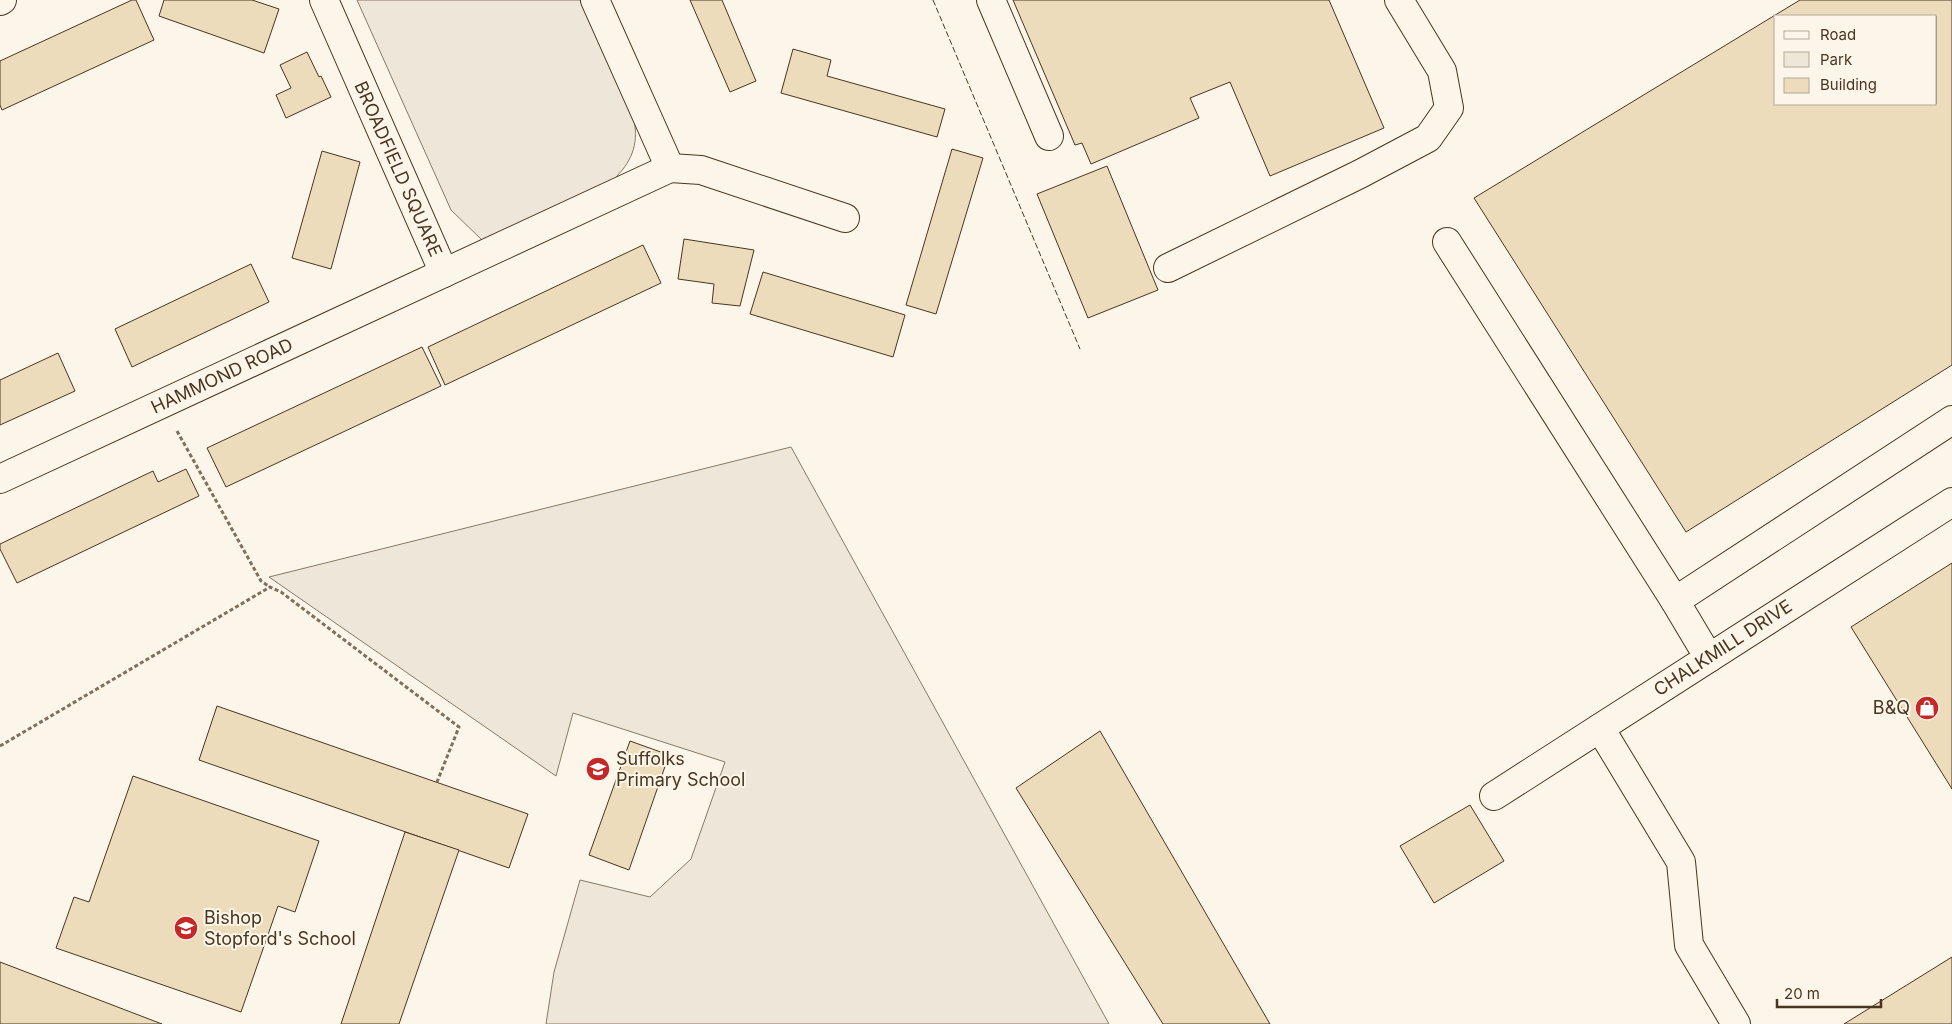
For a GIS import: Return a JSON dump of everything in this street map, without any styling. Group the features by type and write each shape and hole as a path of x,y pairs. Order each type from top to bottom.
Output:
{"street":[{"name":"BROADFIELD SQUARE","path":"324,0 444,273 670,168 701,170 845,218"},
{"path":"595,0 670,168"},
{"path":"991,0 1049,136"},
{"path":"1168,268 1360,174 1428,138 1449,108 1442,71 1399,0"},
{"path":"1447,242 1675,601 1709,658"},
{"name":"HAMMOND ROAD","path":"0,479 444,273"},
{"path":"1675,601 1952,420"},
{"name":"CHALKMILL DRIVE","path":"1494,796 1952,502"},
{"path":"1600,728 1681,862 1689,945 1736,1024"}],"path":[{"path":"162,404 261,581 280,592 459,727 437,782"},
{"path":"0,746 270,587"}],"green space":[{"path":"357,0 580,0 634,120 634,145 625,167 613,180 497,236 482,240 451,210"},
{"name":"Suffolks Primary School","path":"791,447 1109,1024 546,1024 554,972 580,880 650,897 691,859 725,762 573,713 556,776 269,577"}],"building":[{"path":"132,0 136,0 154,40 2,110 0,105 0,61"},
{"path":"164,0 252,0 279,9 264,53 159,16"},
{"path":"690,0 722,0 756,81 730,92"},
{"path":"1013,0 1329,0 1384,128 1270,176 1230,82 1190,98 1199,118 1091,164 1082,143 1075,145"},
{"path":"1800,0 1952,0 1952,365 1686,532 1474,198 1774,16 1774,105 1937,105 1937,15 1775,15"},
{"path":"793,49 831,60 827,76 945,109 937,137 781,93"},
{"path":"307,52 331,97 286,118 276,95 291,88 280,65"},
{"path":"952,149 983,158 936,314 906,305"},
{"path":"322,151 360,162 331,269 292,258"},
{"path":"1107,166 1158,290 1088,318 1037,194"},
{"path":"684,239 754,250 740,306 712,303 714,284 678,279"},
{"path":"643,245 661,283 445,385 428,347"},
{"path":"251,264 269,302 132,367 115,329"},
{"path":"763,272 905,315 893,357 750,314"},
{"path":"422,347 441,386 226,487 207,448"},
{"path":"58,353 75,391 0,425 0,380"},
{"path":"186,469 199,496 17,583 0,549 0,544 153,471 158,482"},
{"name":"B&Q","path":"1952,563 1952,789 1851,627"},
{"path":"217,706 528,814 509,868 199,760"},
{"path":"1100,731 1270,1024 1163,1024 1016,788"},
{"path":"630,741 669,755 629,870 589,855"},
{"path":"133,776 319,841 295,912 278,906 241,1012 56,948 74,897 89,902"},
{"path":"1470,805 1504,861 1434,903 1400,846"},
{"path":"405,832 459,850 399,1024 341,1024"},
{"path":"1952,957 1952,1024 1844,1024"},
{"path":"0,962 162,1024 0,1024"}],"fence":[{"path":"933,0 1080,349"}],"place":[{"name":"B&Q","path":"1927,708"},
{"name":"Suffolks Primary School","path":"598,769"},
{"name":"Bishop Stopford's School","path":"186,928"}]}
